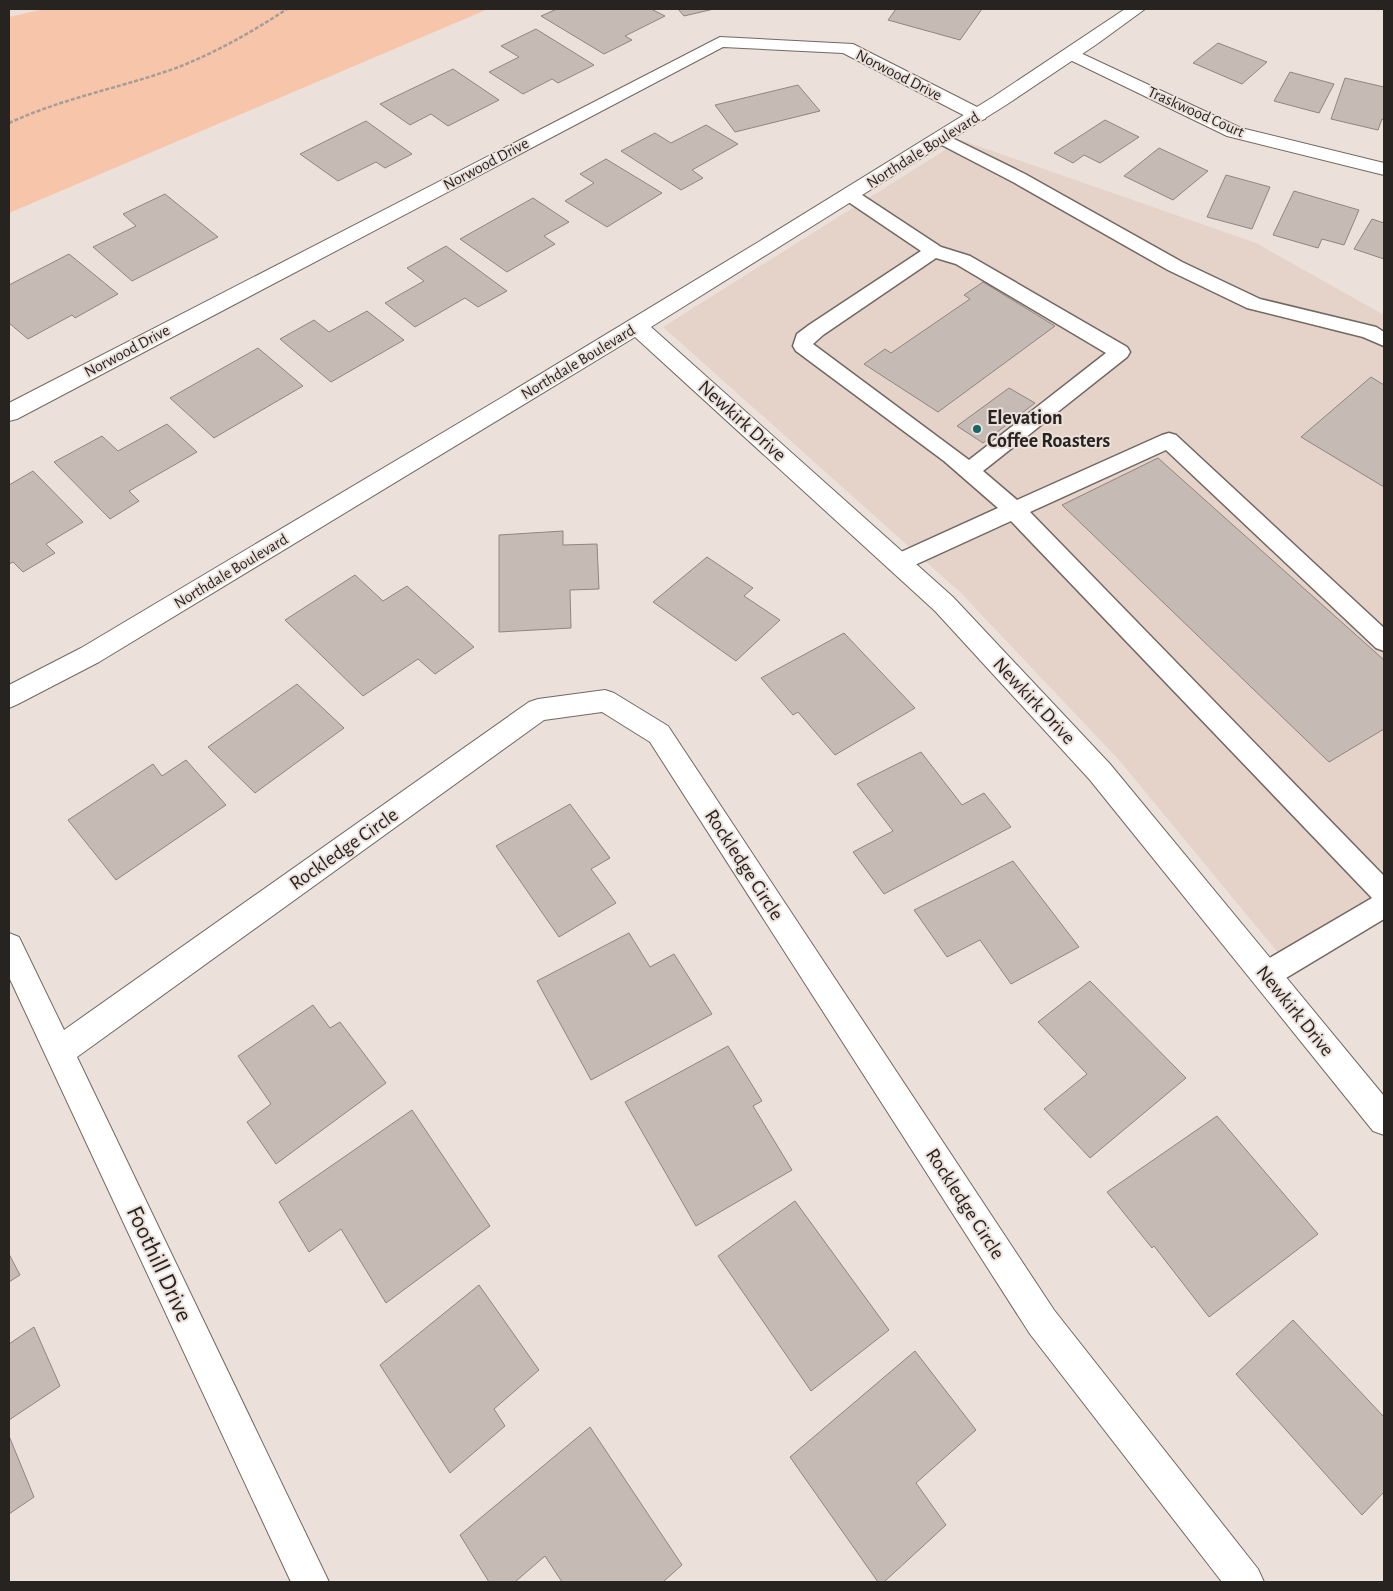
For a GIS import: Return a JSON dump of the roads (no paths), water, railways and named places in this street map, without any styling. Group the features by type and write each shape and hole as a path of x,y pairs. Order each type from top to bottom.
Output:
{"street":[{"name":"Northdale Boulevard","path":"9,698 90,655 637,327 942,138 1072,54 1136,9"},
{"name":"Norwood Drive","path":"9,413 720,42 847,48 978,115"},
{"name":"Traskwood Court","path":"1072,54 1234,132 1384,169"},
{"name":"Newkirk Drive","path":"637,327 944,604 1100,772 1384,1120"},
{"name":"Rockledge Circle","path":"59,1052 538,710 605,701 659,734 1042,1322 1245,1582"},
{"name":"Foothill Drive","path":"9,946 310,1582"}],"lane":[{"path":"942,138 1019,178 1175,266 1254,304 1369,332 1384,340"},
{"path":"850,195 934,251 963,260 1120,352 968,471"},
{"path":"934,251 816,330 804,339 803,346 968,471 1015,511 1384,893"},
{"path":"898,563 1169,440 1384,642"},
{"path":"1266,975 1384,905"}],"place":[{"name":"Elevation Coffee Roasters","path":"977,429"}]}
